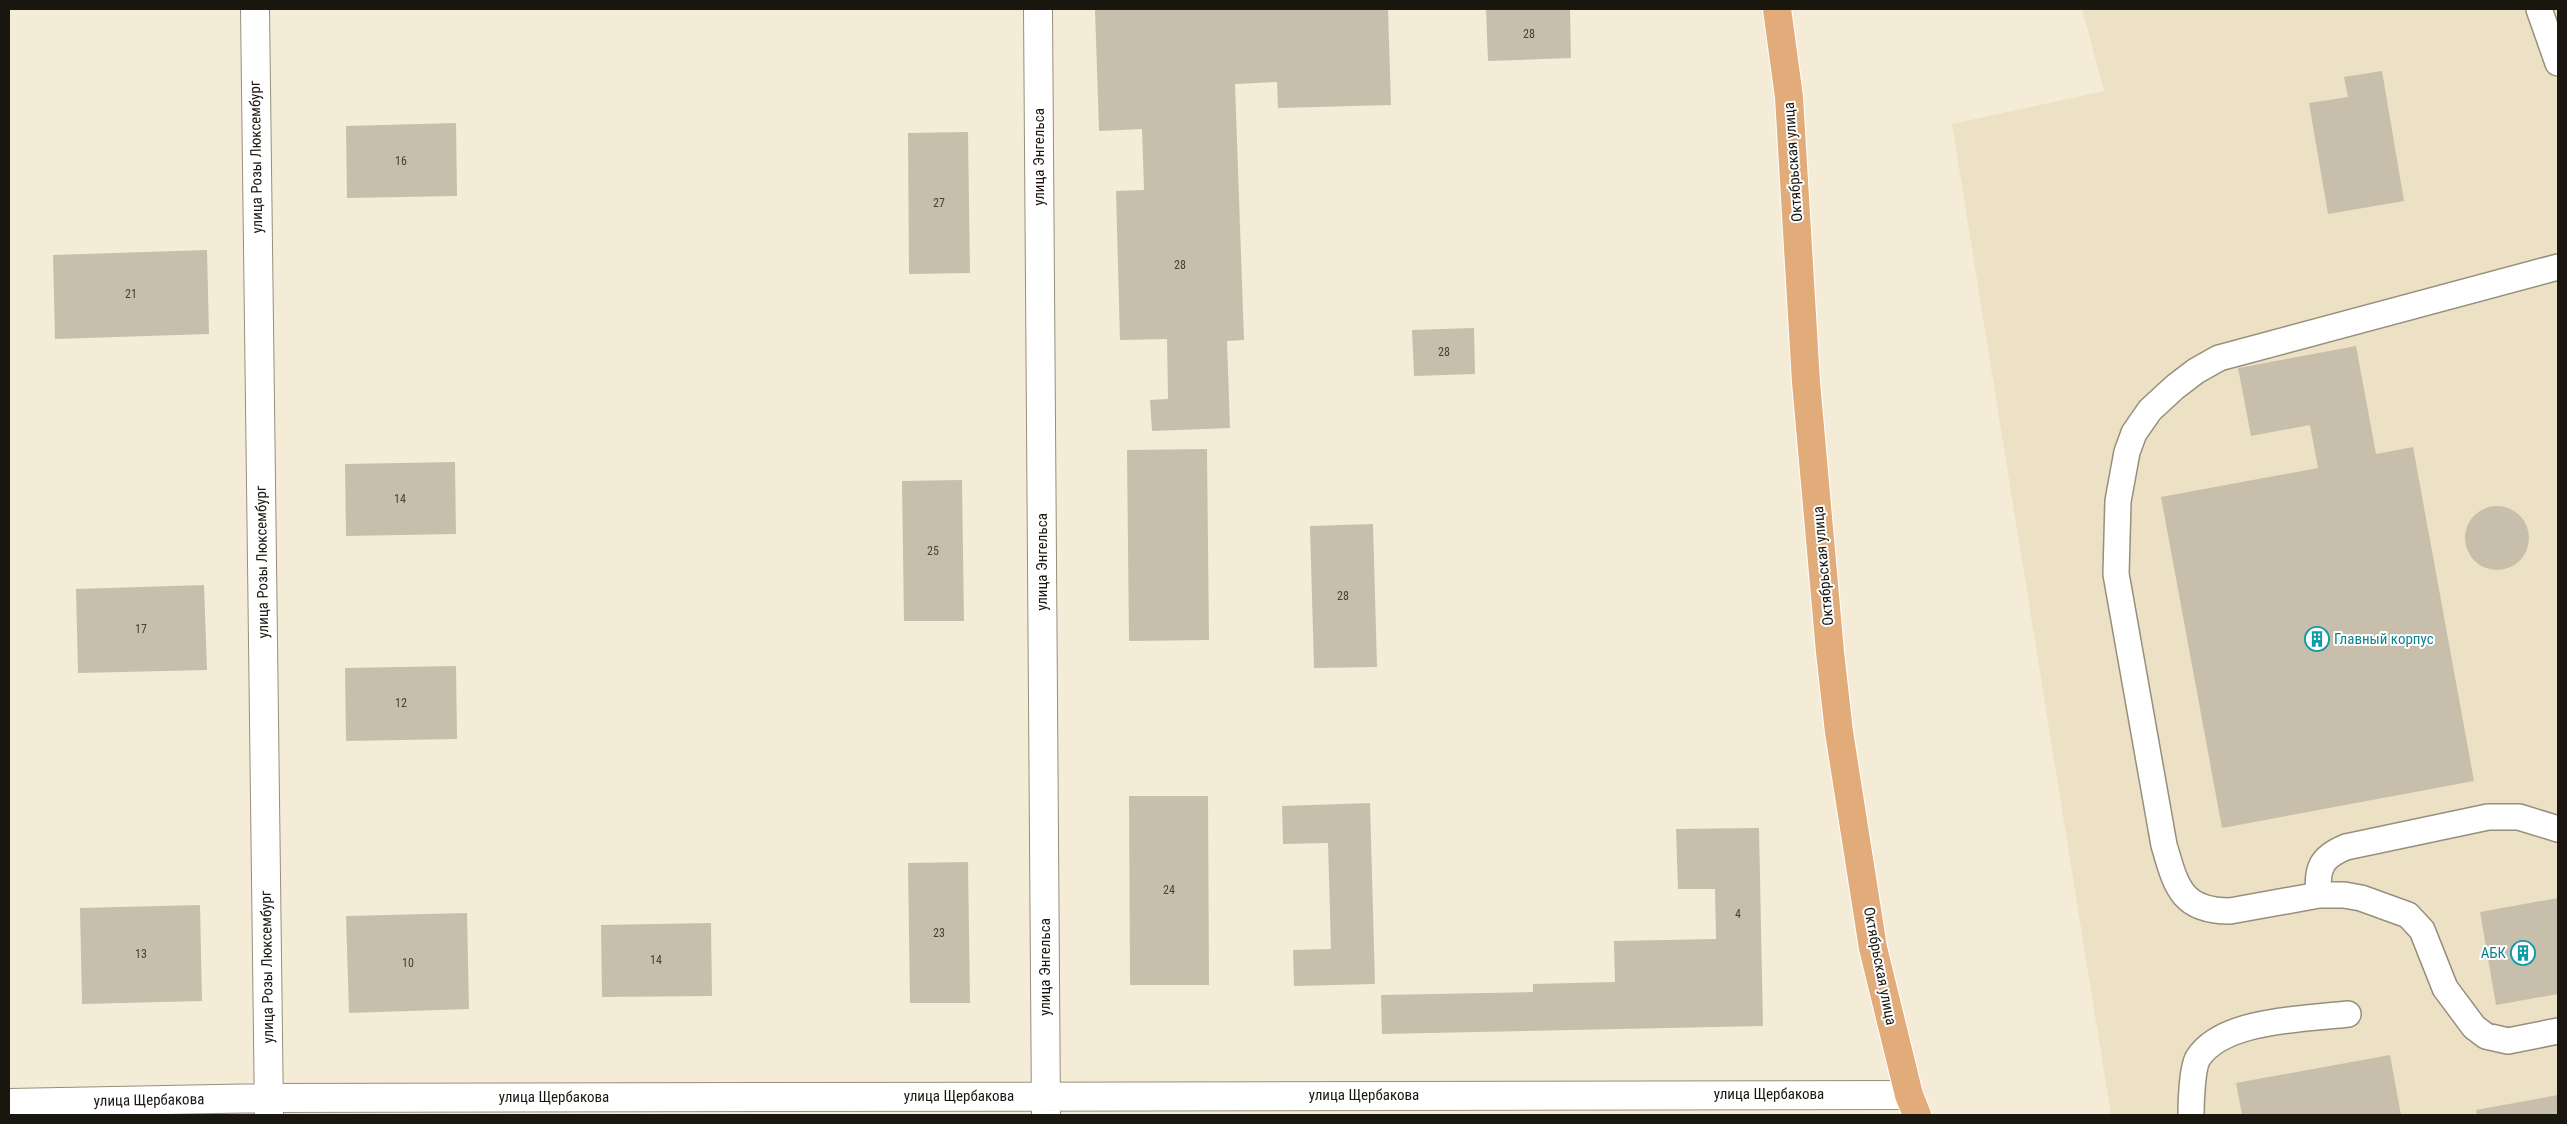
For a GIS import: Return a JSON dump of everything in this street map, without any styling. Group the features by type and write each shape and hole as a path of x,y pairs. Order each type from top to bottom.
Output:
{"main road":[{"name":"Октябрьская улица","path":"1777,9 1789,97 1806,382 1839,732 1873,948 1913,1105"}],"street":[{"name":"улица Розы Люксембург","path":"255,9 268,1107"},
{"name":"улица Энгельса","path":"1038,9 1046,1105"},
{"name":"улица Щербакова","path":"9,1103 268,1107 1913,1105"}],"lane":[{"path":"2539,9 2558,63"},
{"path":"2558,267 2219,358 2182,381 2150,410 2134,433 2127,452 2118,501 2116,574 2164,845 2176,883 2184,897 2198,907 2215,911 2230,911 2319,895 2344,894 2361,898 2408,915 2422,930 2445,988 2474,1027 2486,1036 2508,1041 2558,1031"},
{"path":"2319,895 2317,878 2323,862 2333,852 2346,848 2488,817 2519,817 2558,828"},
{"path":"2191,1115 2197,1060 2213,1043 2250,1026 2348,1014"}],"shaded area":[{"path":"2082,9 2558,9 2558,1115 2111,1115 1952,124 2104,91"}],"building":[{"path":"1095,9 1388,9 1391,105 1278,108 1277,82 1235,84 1244,340 1227,341 1230,428 1152,431 1150,400 1168,399 1167,339 1120,340 1116,191 1144,190 1142,129 1099,131"},
{"path":"1486,9 1570,9 1571,58 1488,61"},
{"path":"2382,71 2404,201 2328,214 2309,103 2348,97 2344,77"},
{"path":"456,123 457,196 347,198 346,126"},
{"path":"968,132 970,273 909,274 908,133"},
{"path":"207,250 209,334 55,339 53,255"},
{"path":"1474,328 1475,374 1414,376 1412,330"},
{"name":"Главный корпус","path":"2356,346 2376,454 2413,447 2474,781 2222,828 2161,497 2318,468 2310,425 2251,436 2238,368"},
{"path":"1207,449 1209,640 1129,641 1127,450"},
{"path":"455,462 456,534 346,536 345,464"},
{"path":"962,480 964,621 904,621 902,481"},
{"path":"2497,506 2509,508 2520,515 2527,526 2529,538 2527,550 2520,561 2509,568 2497,570 2485,568 2474,561 2467,550 2465,538 2467,526 2474,515 2485,508"},
{"path":"1373,524 1377,667 1314,668 1310,526"},
{"path":"204,585 207,670 78,673 76,589"},
{"path":"456,666 457,739 346,741 345,668"},
{"path":"1129,796 1208,796 1209,985 1130,985"},
{"path":"1370,803 1375,984 1294,986 1293,950 1331,949 1328,843 1283,844 1282,806"},
{"path":"1759,828 1763,1026 1382,1034 1381,995 1533,992 1533,984 1615,982 1614,941 1716,939 1715,889 1678,889 1676,829"},
{"path":"968,862 970,1003 910,1003 908,863"},
{"name":"АБК","path":"2558,898 2558,994 2496,1005 2480,912"},
{"path":"200,905 202,1001 82,1004 80,908"},
{"path":"467,913 469,1009 349,1013 346,916"},
{"path":"711,923 712,996 602,997 601,925"},
{"path":"2390,1055 2401,1115 2242,1115 2236,1083"},
{"path":"2558,1095 2558,1115 2477,1115 2476,1110"}],"place":[{"name":"Главный корпус","path":"2317,639"},
{"name":"АБК","path":"2523,953"}]}
